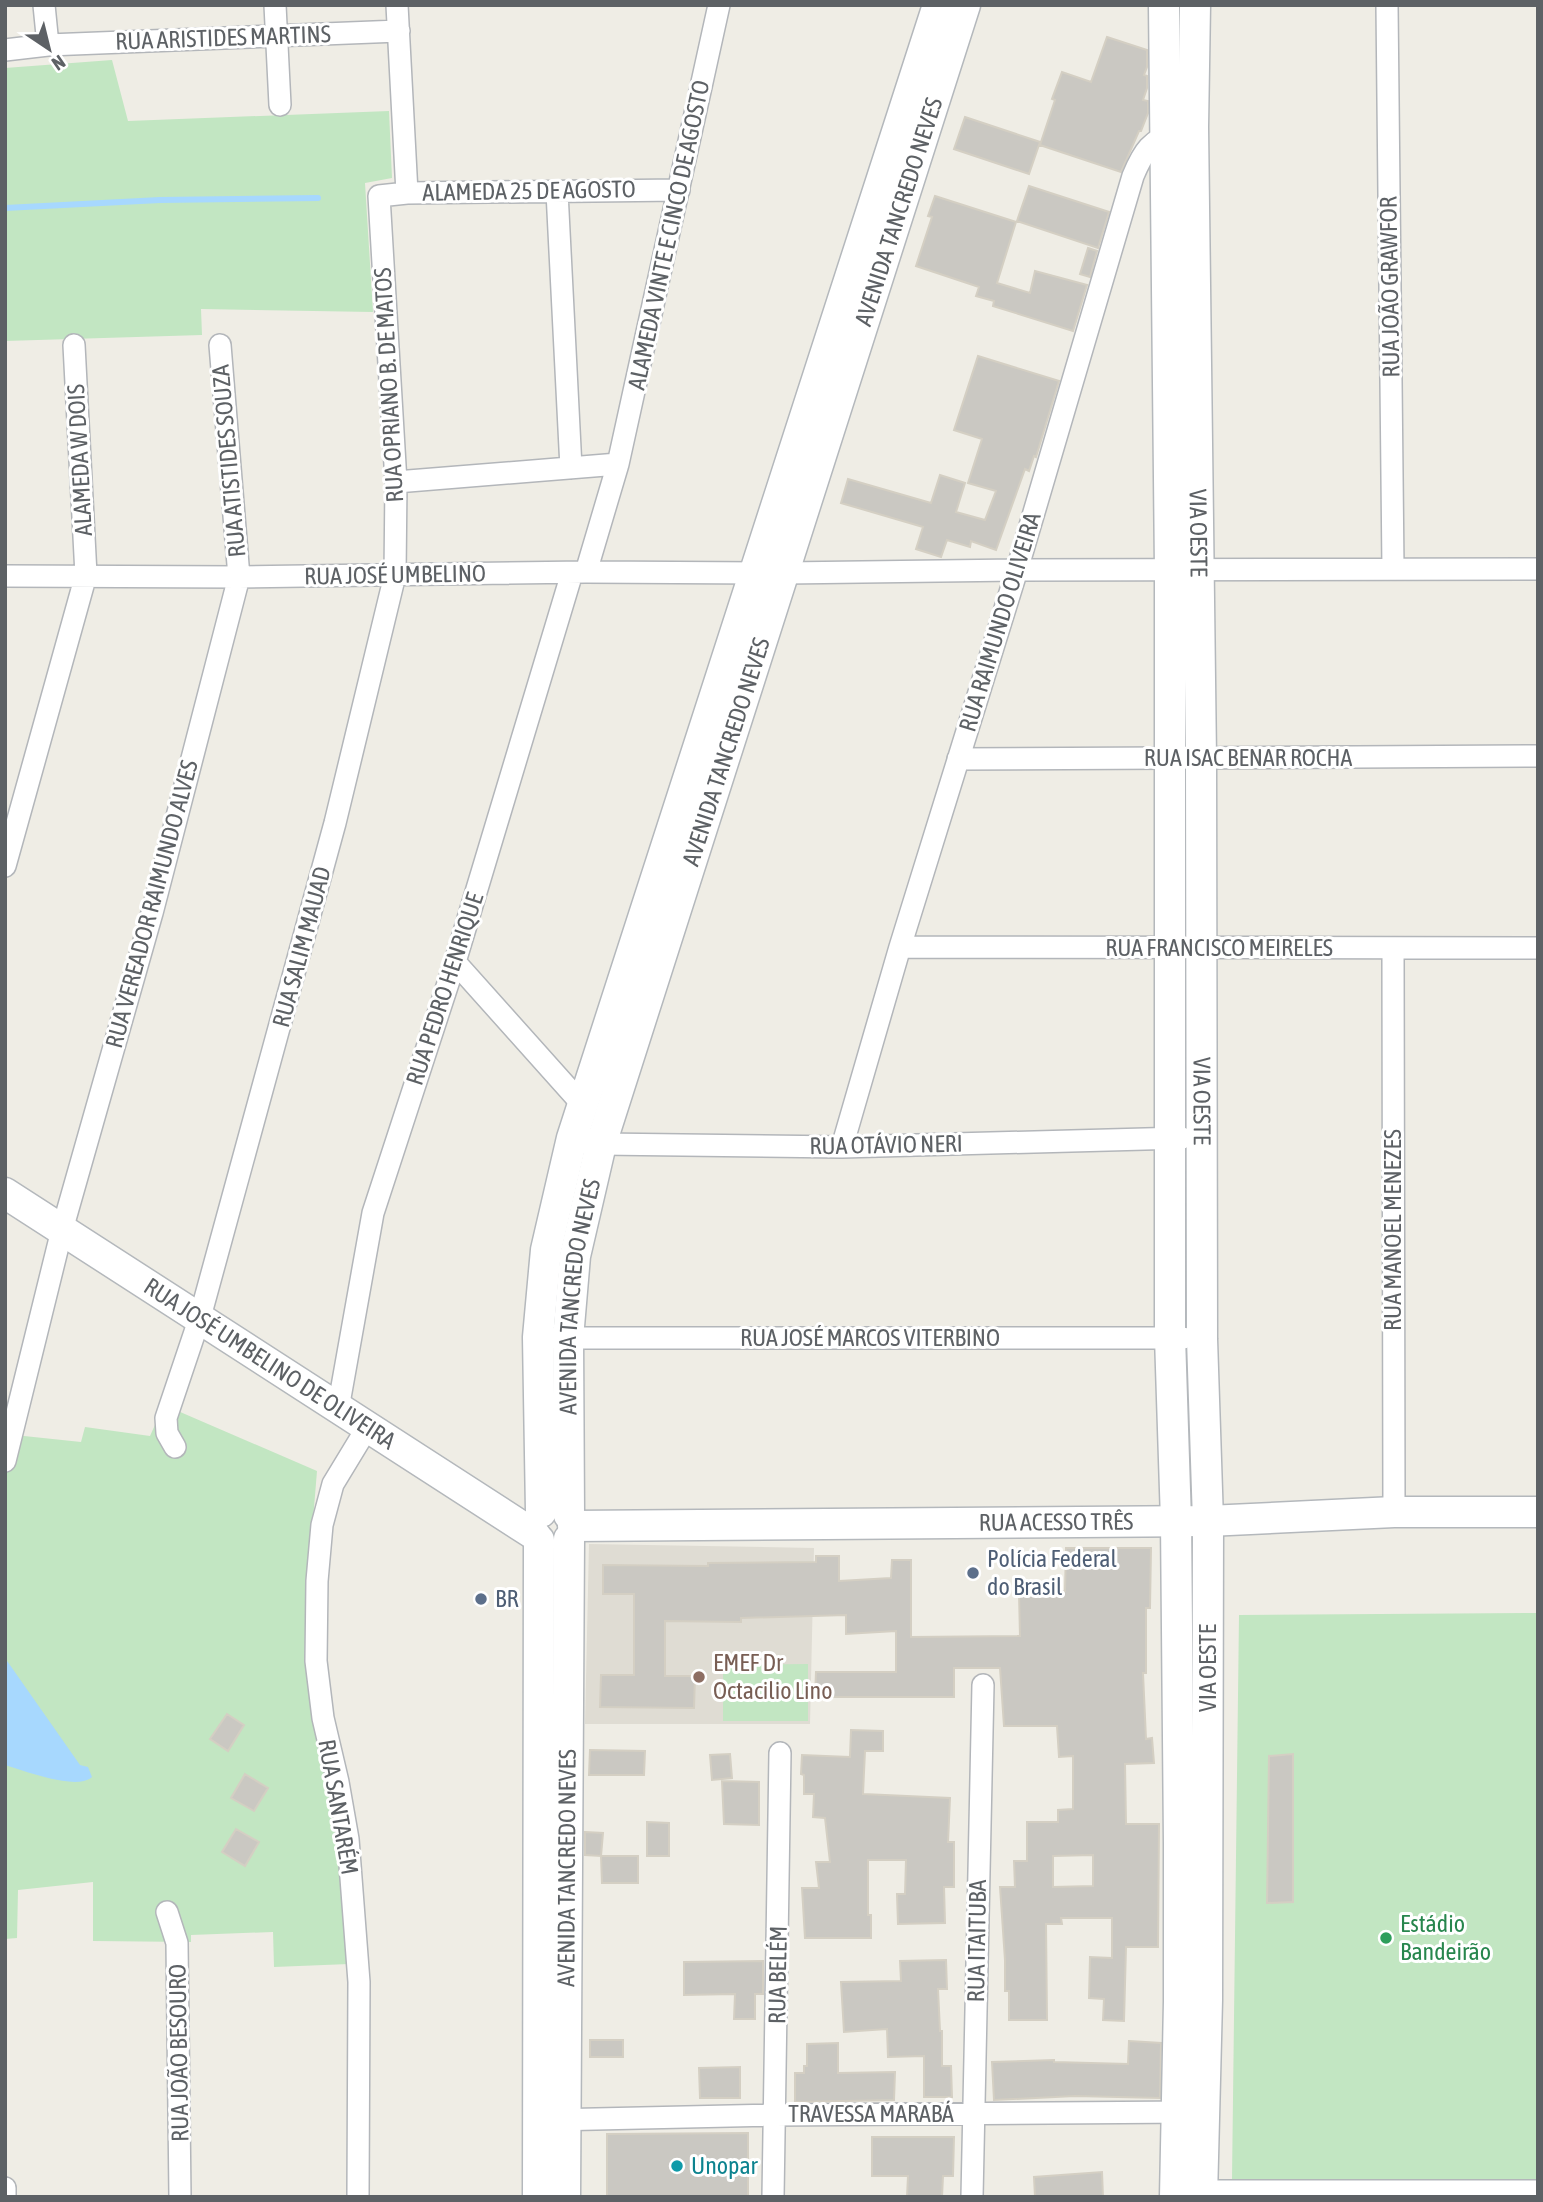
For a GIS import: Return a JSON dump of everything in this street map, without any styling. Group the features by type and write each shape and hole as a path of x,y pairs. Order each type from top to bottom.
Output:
{"street":[{"path":"44,5 48,45"},
{"path":"275,5 280,105"},
{"path":"397,5 407,193"},
{"name":"ALAMEDA VINTE E CINCO DE AGOSTO","path":"579,572 618,464 719,5"},
{"name":"AVENIDA TANCREDO NEVES","path":"552,1526 575,1256 601,1144 938,5"},
{"name":"AVENIDA TANCREDO NEVES","path":"565,2197 553,2120 552,1526 538,1337 546,1250 582,1104 771,573 965,5"},
{"name":"VIA OESTE","path":"1164,5 1179,131 1200,571 1202,1339 1208,1521 1207,2000 1191,2112"},
{"name":"VIA OESTE","path":"1189,2194 1191,2112 1179,1844 1176,1521 1170,1337 1169,759 1159,571 1179,131 1195,5"},
{"name":"RUA JOÃO GRAWFOR","path":"1387,5 1393,569"},
{"name":"RUA ARISTIDES MARTINS","path":"5,50 48,45 399,31"},
{"name":"RUA RAIMUNDO OLIVEIRA","path":"842,1147 1133,176 1143,152 1153,142 1179,131"},
{"name":"ALAMEDA 25 DE AGOSTO","path":"379,196 407,193 678,190"},
{"path":"557,192 571,468"},
{"name":"RUA OPRIANO B. DE MATOS","path":"379,196 396,482 395,575"},
{"name":"ALAMEDA W DOIS","path":"5,866 86,575 74,345"},
{"name":"RUA ATISTIDES SOUZA","path":"220,345 239,577"},
{"path":"396,482 618,464"},
{"path":"1159,571 1538,569"},
{"name":"RUA JOSÉ UMBELINO","path":"5,576 1159,571"},
{"name":"RUA PEDRO HENRIQUE","path":"338,1409 373,1213 579,572"},
{"name":"RUA SALIM MAUAD","path":"200,1317 335,823 395,575"},
{"name":"RUA VEREADOR RAIMUNDO ALVES","path":"62,1230 152,913 239,577"},
{"name":"RUA ISAC BENAR ROCHA","path":"958,759 1538,756"},
{"name":"RUA FRANCISCO MEIRELES","path":"900,947 1538,948"},
{"name":"RUA MANOEL MENEZES","path":"1393,948 1394,1512"},
{"path":"455,962 582,1104"},
{"name":"RUA OTÁVIO NERI","path":"572,1138 601,1144 842,1147 1201,1138"},
{"name":"RUA JOSÉ UMBELINO DE OLIVEIRA","path":"5,1193 200,1317 367,1428 502,1512"},
{"path":"5,1461 62,1230"},
{"path":"175,1447 167,1433 166,1418 200,1317"},
{"name":"RUA JOSÉ MARCOS VITERBINO","path":"538,1337 1202,1339"},
{"name":"RUA SANTARÉM","path":"358,2197 359,1982 348,1839 323,1718 316,1661 316,1594 322,1525 333,1484 367,1428"},
{"name":"RUA ACESSO TRÊS","path":"502,1512 552,1526 1208,1521 1394,1512 1538,1512"},
{"name":"RUA ITAITUBA","path":"972,2197 983,1685"},
{"name":"RUA BELÉM","path":"773,2197 780,1753"},
{"name":"RUA JOÃO BESOURO","path":"167,1912 177,1943 180,2197"},
{"name":"TRAVESSA MARABÁ","path":"553,2120 774,2115 1191,2112"},
{"name":"AVENIDA TANCREDO NEVES","path":"538,2197 553,2120"},
{"path":"5,2188 5,2197"},
{"path":"1189,2194 1398,2194 1538,2190"}],"shaded area":[{"name":"EMEF Dr Octacilio Lino","path":"589,1544 814,1548 810,1724 585,1724"}],"green space":[{"path":"112,60 128,121 389,111 392,178 365,183 373,312 201,309 202,335 5,341 5,68"},
{"path":"164,1405 317,1471 307,1593 342,1832 349,1964 274,1967 273,1932 191,1935 191,1942 93,1941 93,1882 18,1890 17,1938 5,1939 5,1434 81,1442 85,1427 150,1436"},
{"name":"Estádio Bandeirão","path":"1538,1613 1538,2180 1232,2179 1239,1615"},
{"path":"808,1664 808,1721 723,1721 723,1665"}],"water":[{"path":"5,1658 80,1765 88,1767 92,1777 85,1781 63,1781 5,1765"}],"building":[{"path":"1107,37 1147,50 1144,75 1147,76 1147,88 1143,100 1148,101 1148,113 1121,172 1040,145 1062,72 1091,82"},
{"path":"965,117 1040,142 1029,174 954,149"},
{"path":"1029,186 1109,212 1098,248 1017,221"},
{"path":"935,196 1016,222 997,283 1030,293 1035,271 1087,285 1073,331 993,306 994,301 976,296 979,287 916,266 932,217 928,216"},
{"path":"1088,248 1097,251 1090,277 1080,274"},
{"path":"978,356 1059,381 1036,457 1034,456 1029,471 1025,469 996,550 971,541 970,547 947,540 941,557 916,549 923,527 841,503 848,479 931,503 940,475 965,483 956,512 985,520 996,491 968,483 982,439 954,430"},
{"path":"1066,1548 1151,1548 1150,1608 1146,1608 1146,1673 1143,1673 1146,1739 1152,1738 1154,1763 1125,1764 1126,1824 1159,1824 1158,1947 1126,1947 1124,2021 1103,2020 1104,1999 1089,1998 1090,1957 1112,1958 1112,1918 1061,1918 1062,1924 1046,1924 1047,2020 1009,2020 1000,1887 1015,1887 1014,1861 1027,1861 1027,1822 1058,1822 1058,1810 1073,1809 1073,1756 1059,1757 1057,1726 1004,1726 1000,1668 954,1668 954,1697 815,1697 816,1672 896,1672 896,1631 846,1634 846,1615 741,1618 741,1622 665,1621 665,1676 695,1676 694,1708 600,1707 601,1675 634,1675 634,1594 603,1594 603,1565 708,1566 708,1563 816,1562 816,1556 839,1556 839,1581 891,1578 892,1560 911,1560 911,1637 1020,1636 1019,1593 1065,1591","holes":["1093,1855 1093,1886 1053,1887 1053,1856"]},
{"path":"227,1714 244,1725 228,1751 210,1739"},
{"path":"851,1730 883,1731 883,1751 865,1751 863,1794 950,1798 948,1842 954,1842 954,1887 944,1887 945,1923 898,1924 897,1894 905,1894 906,1860 868,1860 868,1915 871,1915 871,1938 805,1938 802,1888 819,1888 816,1862 830,1862 825,1818 813,1817 814,1794 804,1794 802,1755 850,1757"},
{"path":"590,1750 645,1751 644,1775 589,1775"},
{"path":"730,1754 732,1778 712,1780 710,1755"},
{"path":"1293,1754 1293,1902 1267,1903 1269,1756"},
{"path":"245,1774 268,1788 254,1811 231,1798"},
{"path":"722,1781 759,1782 759,1825 724,1824"},
{"path":"647,1822 669,1823 669,1856 647,1856"},
{"path":"236,1829 259,1842 245,1866 222,1852"},
{"path":"585,1832 603,1833 601,1856 585,1855"},
{"path":"601,1856 638,1856 638,1883 602,1883"},
{"path":"946,1960 947,1989 938,1989 942,2066 951,2066 952,2097 924,2097 924,2056 888,2057 887,2029 844,2032 841,1982 901,1981 900,1961"},
{"path":"763,1961 763,1994 755,1994 755,2019 734,2019 735,1994 684,1995 684,1962"},
{"path":"590,2040 623,2040 623,2057 590,2057"},
{"path":"1129,2041 1161,2043 1160,2098 1075,2096 994,2100 992,2062 1054,2060 1128,2064"},
{"path":"838,2043 838,2073 895,2072 894,2100 795,2102 795,2073 804,2073 804,2066 807,2066 807,2044"},
{"path":"740,2067 740,2098 700,2098 699,2068"},
{"name":"Unopar","path":"748,2133 748,2197 607,2197 607,2134"},
{"path":"872,2137 954,2137 953,2176 943,2176 942,2197 907,2197 908,2176 872,2176"},
{"path":"1102,2172 1103,2197 1035,2197 1034,2177"}],"waterway":[{"path":"5,208 160,200 318,198"}],"place":[{"name":"Polícia Federal do Brasil","path":"973,1573"},
{"name":"BR","path":"481,1599"},
{"name":"EMEF Dr Octacilio Lino","path":"699,1677"},
{"name":"Estádio Bandeirão","path":"1386,1938"},
{"name":"Unopar","path":"677,2166"}]}
